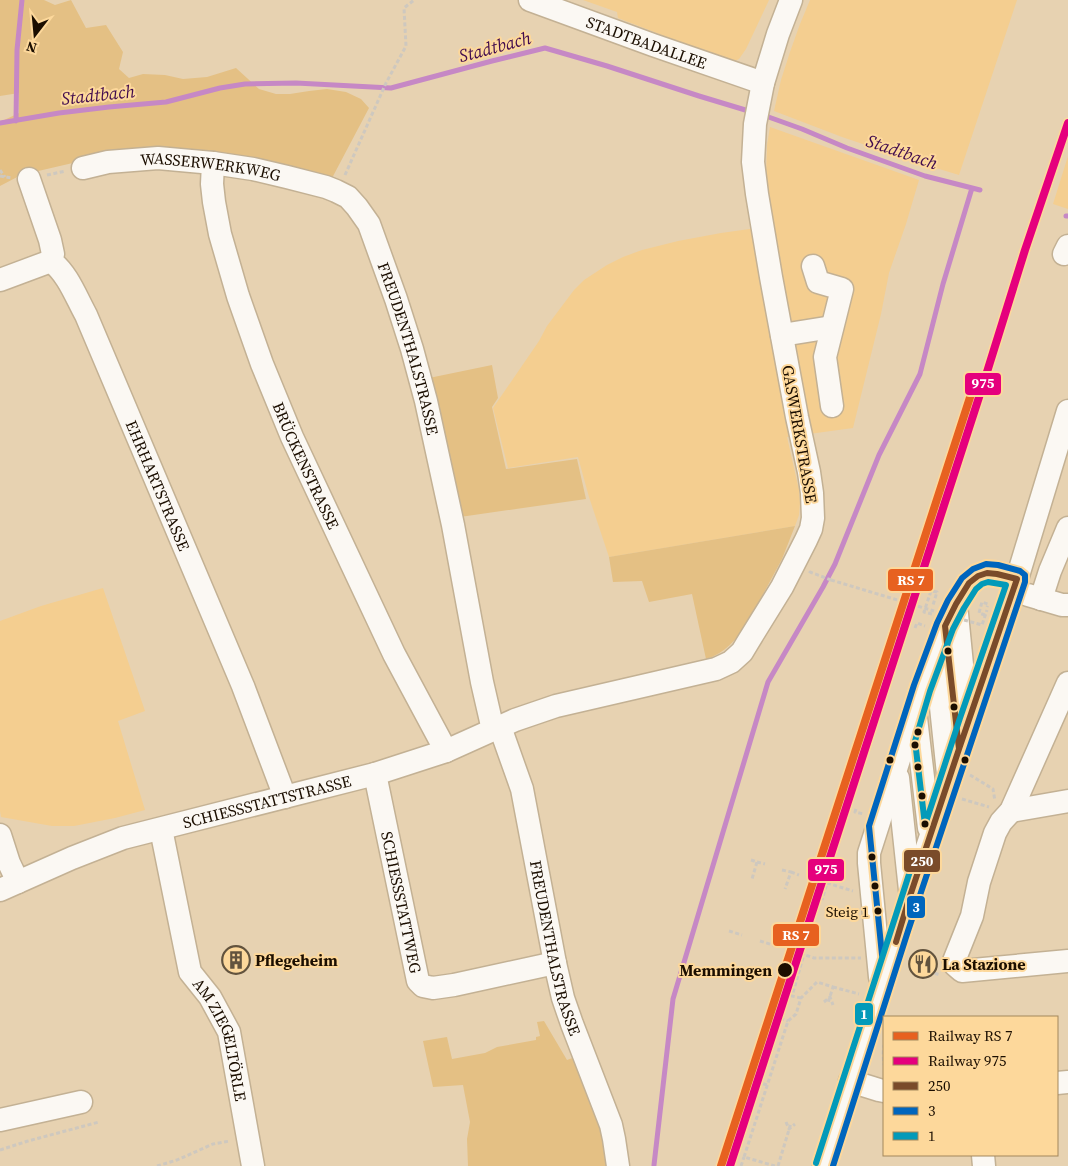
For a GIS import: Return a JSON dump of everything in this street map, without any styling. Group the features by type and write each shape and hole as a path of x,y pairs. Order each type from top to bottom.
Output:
{"street":[{"name":"STADTBADALLEE","path":"530,0 653,45 759,103"},
{"name":"GASWERKSTRASSE","path":"534,713 716,669 731,662 742,652 786,579 811,529 813,518 809,472 782,335 755,178 753,153 759,103 775,42 792,0"},
{"name":"WASSERWERKWEG","path":"83,168 108,162 158,158 213,163 253,169 336,191"},
{"name":"BRÜCKENSTRASSE","path":"213,163 213,193 220,234 238,296 262,364 292,437 394,654 446,750"},
{"path":"0,280 51,261 53,254 50,240 29,179"},
{"name":"FREUDENTHALSTRASSE","path":"336,191 348,197 369,224 412,349 426,401 453,525 482,682 496,728 522,789 563,998 611,1124 618,1166"},
{"name":"EHRHARTSTRASSE","path":"51,261 64,274 86,315 243,686 285,797"},
{"path":"813,266 818,282 842,289 825,357 832,406"},
{"path":"782,335 832,327"},
{"path":"959,750 1015,585 1066,425"},
{"path":"1041,599 1050,571 1068,528"},
{"path":"880,988 869,860 870,853 935,652 940,613 969,583 978,576 987,573 997,574 1041,599 1068,605"},
{"path":"940,613 968,722"},
{"path":"900,928 939,808 959,777 959,750 940,613"},
{"path":"935,652 959,777"},
{"path":"925,681 939,808"},
{"path":"950,969 972,916 979,882 995,833 1068,683"},
{"path":"915,710 930,837"},
{"name":"SCHIESSSTATTSTRASSE","path":"9,886 93,849 123,838 375,774 446,750 534,713"},
{"path":"906,740 921,866"},
{"path":"897,770 910,899"},
{"name":"SCHIESSSTATTWEG","path":"375,774 418,980 423,986 433,988 454,985 555,963"},
{"path":"824,1166 880,988 900,960 898,893 887,799"},
{"path":"1005,811 1068,801"},
{"path":"878,828 900,960"},
{"name":"AM ZIEGELTÖRLE","path":"161,829 190,972 210,997 229,1032 253,1166"},
{"path":"0,835 9,863 9,886"},
{"path":"950,969 955,965 962,971 1068,961"},
{"path":"850,1081 883,1091"},
{"path":"0,1120 81,1102"}],"path":[{"path":"336,191 406,46 404,8 414,0"},
{"path":"0,170 5,177"},
{"path":"810,572 982,625 988,604 982,602 979,613"},
{"path":"931,591 937,592 940,613 924,612 931,591"},
{"path":"885,666 894,668"},
{"path":"864,731 873,734"},
{"path":"959,777 993,789 1005,811"},
{"path":"961,798 1005,811"},
{"path":"751,860 765,864"},
{"path":"752,879 757,862"},
{"path":"782,870 799,875"},
{"path":"785,889 791,872"},
{"path":"817,880 856,892"},
{"path":"799,953 822,882"},
{"path":"822,900 828,883"},
{"path":"729,931 736,931 742,936"},
{"path":"768,944 770,939"},
{"path":"760,941 776,946"},
{"path":"794,952 805,953 814,958"},
{"path":"801,998 792,996 805,953"},
{"path":"900,960 950,969"},
{"path":"741,1166 788,1021 796,1014 801,998 817,982 859,994"},
{"path":"826,1003 833,987"},
{"path":"830,997 833,1005"},
{"path":"767,1085 755,1081 764,1049 776,1017 788,1021"},
{"path":"0,1150 28,1140 99,1122"},
{"path":"786,1122 789,1129"},
{"path":"744,1157 776,1166 789,1129 793,1124"},
{"path":"157,1166 177,1160 213,1144 248,1138"},
{"path":"2,1142 5,1149"}],"shaded area":[{"path":"0,0 44,0 55,5 71,0 86,28 106,25 123,52 119,69 129,78 143,74 165,75 183,79 207,77 236,68 259,89 276,94 327,89 346,92 361,99 369,108 331,180 103,156 21,175 0,186 0,122 19,113 19,93 0,96"},
{"path":"583,0 769,0 746,49 739,59 735,61 721,58 618,18 617,12"},
{"path":"810,0 1017,0 959,175 842,137 774,111 790,52"},
{"path":"770,127 919,180 889,273 853,428 787,437 799,490 799,515 795,526 609,557 578,457 508,468 493,408 539,341 547,326 574,290 584,280 607,265 642,250 721,233 772,226 766,177 767,145"},
{"path":"1068,156 1068,209 1053,204"},
{"path":"492,365 498,398 492,407 506,469 577,459 586,499 460,517 429,378"},
{"path":"795,526 782,559 747,624 730,645 713,657 706,659 692,594 649,602 642,581 613,582 609,557"},
{"path":"103,588 145,711 118,721 145,810 74,826 52,826 1,817 0,621 41,606"},
{"path":"544,1021 567,1060 583,1054 618,1166 468,1166 467,1139 470,1122 463,1085 433,1087 423,1041 447,1037 452,1059 485,1053 497,1047 536,1040 536,1037 540,1036 537,1022"}],"waterway":[{"path":"16,121 17,50 22,0"},
{"name":"Stadtbach","path":"0,123 59,113 166,102 220,88 245,84 296,83 391,88 545,48 752,112"},
{"name":"Stadtbach","path":"763,115 925,176 980,190"},
{"path":"654,1165 673,999 768,682 835,564 879,455 920,374 943,284 972,188"}],"transit line":[{"path":"721,1166 974,385"},
{"name":"3","path":"833,1166 908,931 1025,582 1025,575 1020,571 986,564 973,569 962,578 948,600 937,623 914,685 869,826 882,955"},
{"name":"250","path":"987,573 1017,579 959,749 945,626 969,583 978,576 987,573"},
{"name":"1","path":"988,582 1006,585 925,825 915,741 930,691 953,629 976,589 988,582"},
{"name":"250","path":"908,902 959,749"},
{"name":"250","path":"908,902 959,749"},
{"name":"1","path":"816,1163 912,865"},
{"name":"250","path":"896,942 908,902"},
{"name":"250","path":"896,942 908,902"}],"rail line":[{"name":"975","path":"730,1166 1025,250 1068,123"}],"place":[{"name":"Steig 1","path":"878,911"},
{"name":"Pflegeheim","path":"236,960"},
{"name":"La Stazione","path":"923,964"},
{"name":"Memmingen","path":"785,970"}]}
